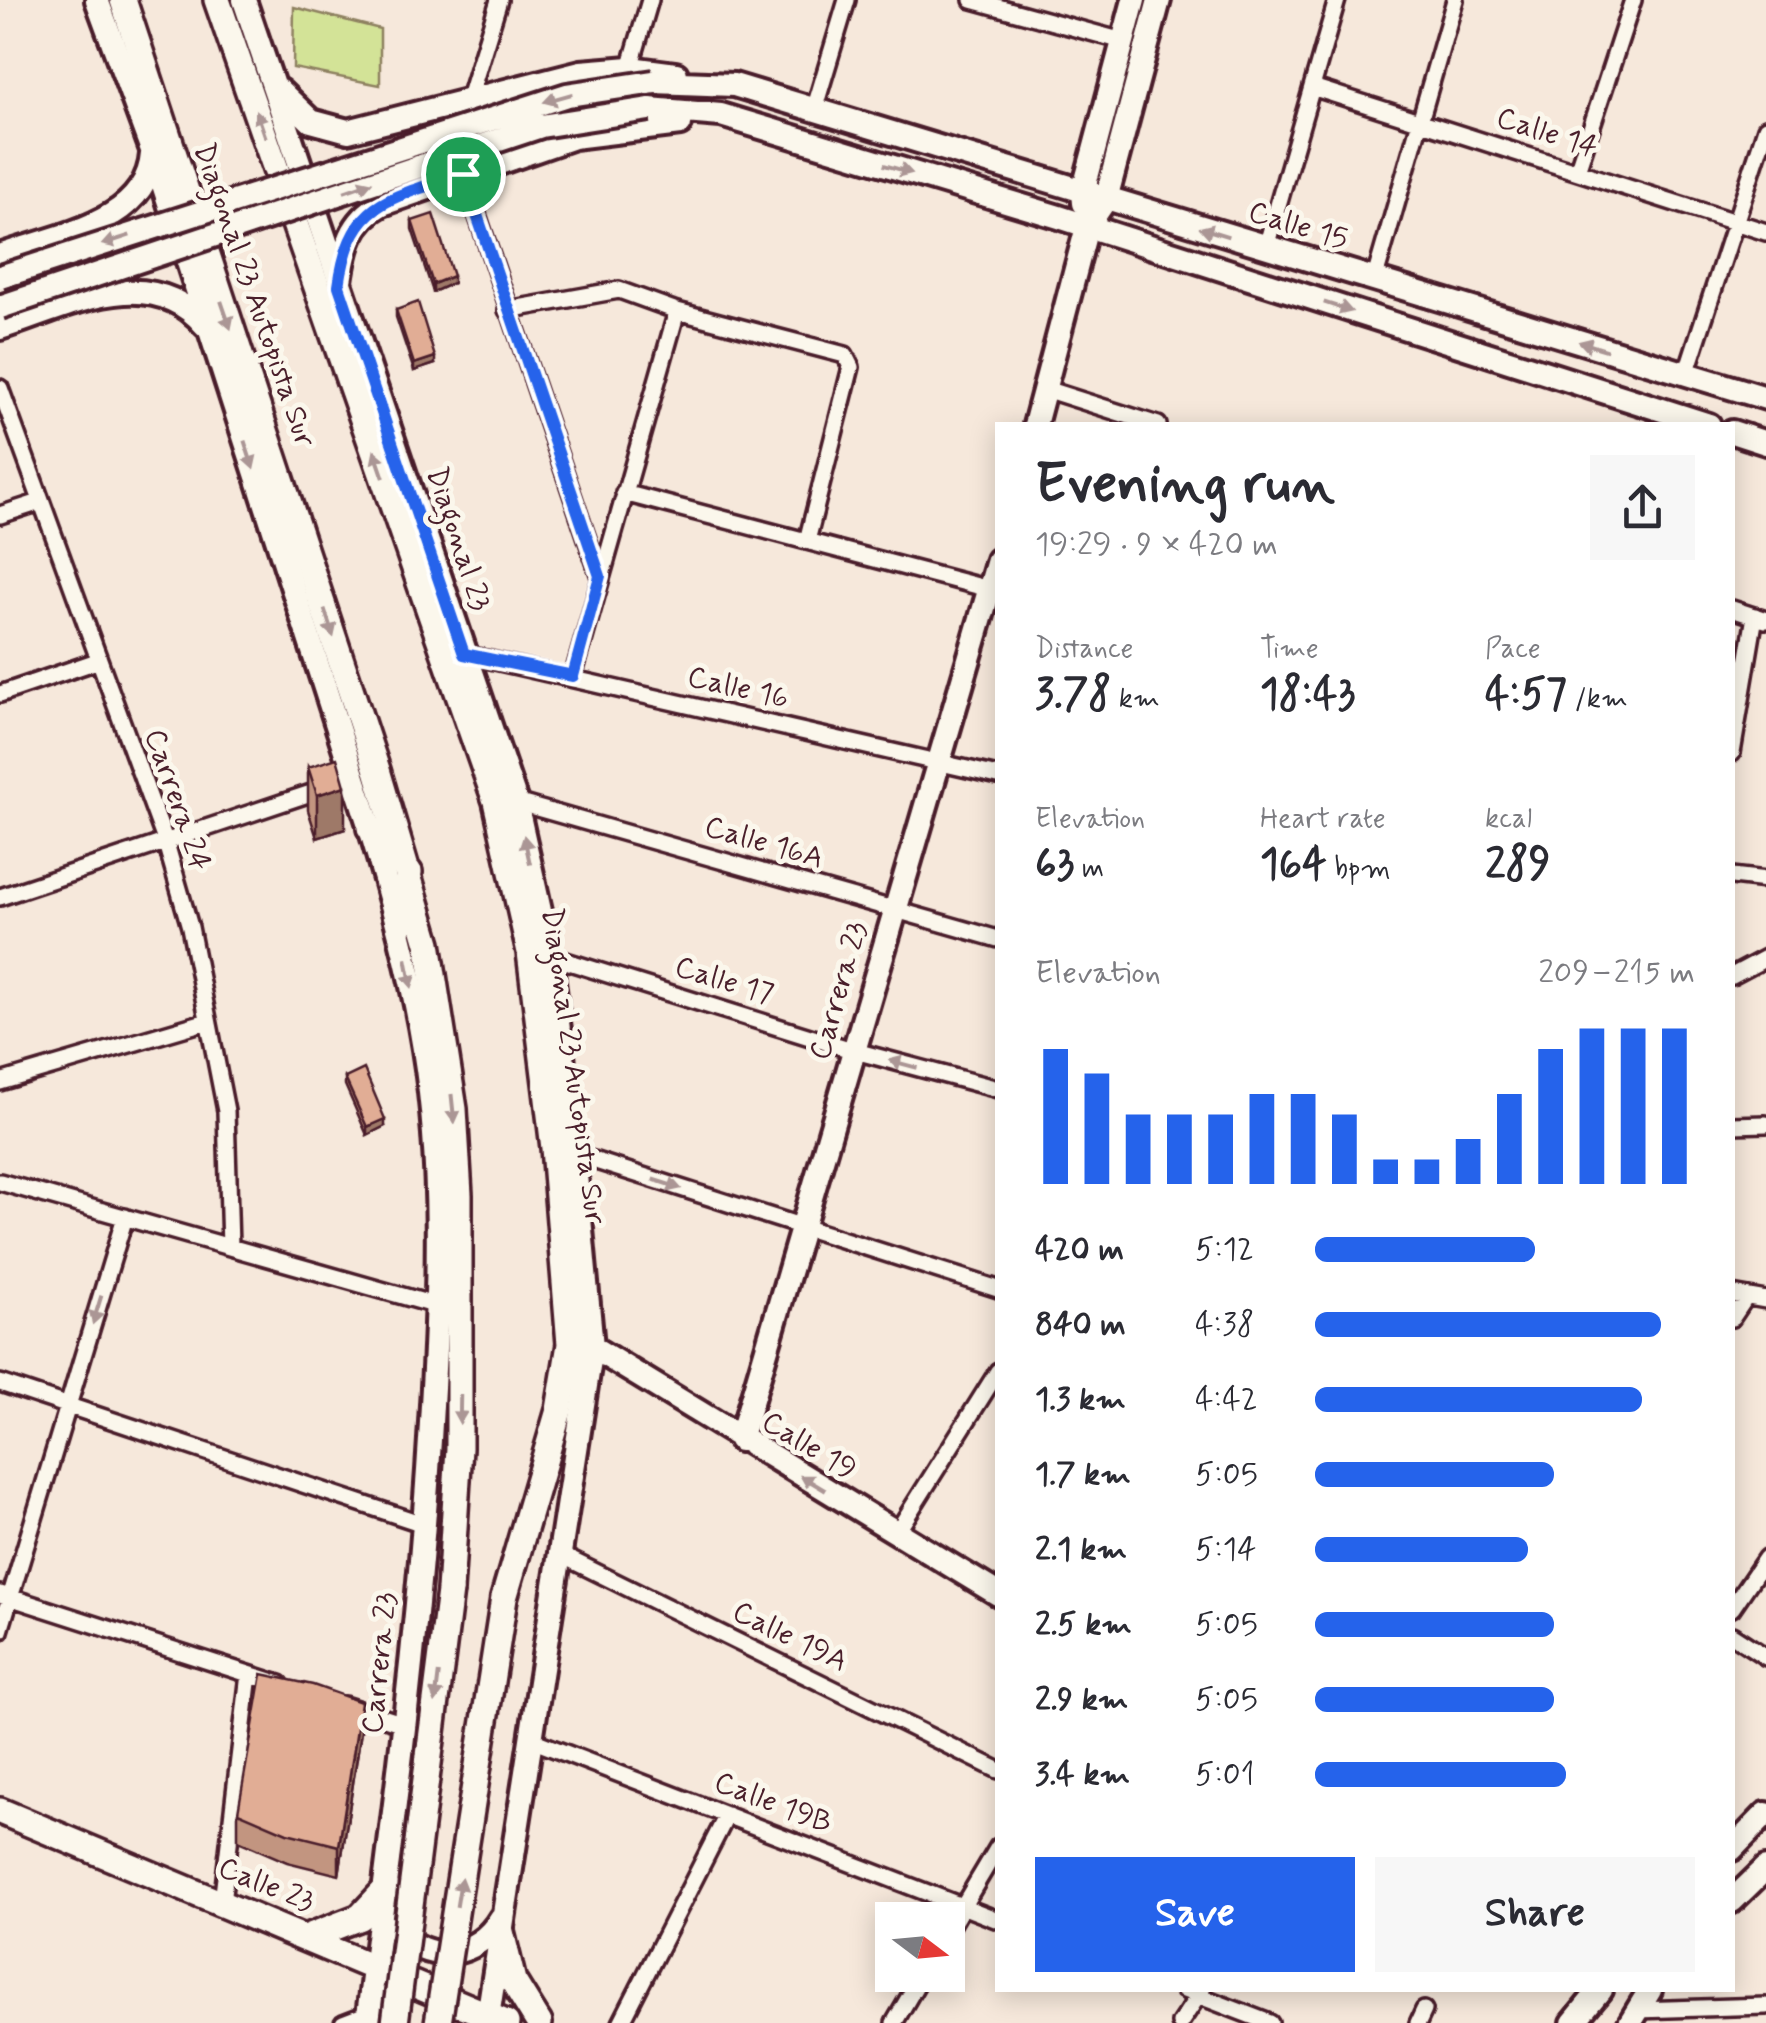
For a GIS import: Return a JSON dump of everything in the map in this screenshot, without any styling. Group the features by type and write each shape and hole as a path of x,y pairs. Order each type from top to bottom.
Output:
{"main road":[{"name":"Diagonal 23 Autopista Sur","path":"226,2 496,800 530,952 581,1345 504,1598 438,2023"},
{"name":"Diagonal 23 Autopista Sur","path":"126,12 410,872 428,943 454,1109 450,1309"},
{"path":"370,828 410,872 400,926"},
{"name":"Carrera 23","path":"395,2023 450,1592 450,1309"},
{"name":"Calle 23","path":"0,1811 308,1937 494,2020"},
{"path":"308,1937 360,1917 385,1893"},
{"path":"502,1923 512,1981 539,2023"},
{"path":"368,2020 391,1997 415,1983"},
{"path":"449,1998 463,2023"}],"street":[{"path":"0,1182 450,1309 425,1052 400,926 152,150 97,0"},
{"path":"469,98 499,0"},
{"path":"630,68 650,0"},
{"path":"814,110 846,0"},
{"path":"972,0 999,4 1123,42"},
{"path":"1036,422 1094,196 1134,0"},
{"path":"1094,196 1159,0"},
{"path":"1266,247 1337,0"},
{"path":"1374,281 1455,0"},
{"path":"1577,172 1633,0"},
{"name":"Diagonal 23","path":"226,2 276,86 339,286 516,802 550,956 574,1154 581,1345"},
{"path":"276,86 311,121 340,130 373,127 469,98 581,72 630,68 734,85"},
{"path":"0,277 567,95 654,82 734,85"},
{"name":"Calle 15","path":"734,85 1766,398"},
{"name":"Calle 14","path":"1312,87 1766,232"},
{"path":"0,307 540,126 649,110 722,115 1087,226 1674,420"},
{"path":"339,286 347,242 364,216 397,198 463,174 552,143 607,130 683,124 772,133"},
{"path":"1686,374 1766,128"},
{"path":"0,256 120,211 144,186 152,150"},
{"path":"463,174 600,576"},
{"path":"0,328 130,290 171,298 208,329"},
{"path":"507,310 618,290 676,311 845,355 851,367 807,541"},
{"path":"573,676 676,311"},
{"name":"Carrera 24","path":"0,388 166,842 190,927 226,1111 230,1247"},
{"path":"1046,389 1149,422"},
{"path":"1735,433 1766,442"},
{"path":"624,492 990,589"},
{"path":"0,515 40,502"},
{"name":"Carrera 23","path":"740,1440 995,571"},
{"path":"1735,610 1760,618 1735,739"},
{"name":"Calle 16","path":"464,654 995,775"},
{"path":"0,694 97,661"},
{"path":"0,897 353,779"},
{"name":"Calle 16A","path":"516,802 995,937"},
{"path":"1735,876 1766,880"},
{"name":"Calle 17","path":"550,956 855,1051 995,1088"},
{"path":"1735,974 1766,958"},
{"path":"0,1082 208,1021"},
{"path":"1735,1125 1766,1124"},
{"path":"574,1154 995,1288"},
{"path":"0,1631 5,1596 68,1405 124,1216"},
{"path":"1739,1296 1766,1300"},
{"name":"Carrera 23","path":"368,2020 407,1725 450,1309"},
{"path":"494,2020 502,1923 557,1553 581,1345"},
{"name":"Calle 19","path":"581,1345 995,1592"},
{"path":"897,1532 995,1380"},
{"path":"0,1383 426,1525"},
{"name":"Calle 19A","path":"557,1553 995,1769"},
{"path":"1735,1604 1766,1558"},
{"path":"5,1596 301,1690"},
{"path":"1735,1637 1766,1657"},
{"path":"222,1903 249,1674"},
{"path":"335,1702 407,1725"},
{"name":"Calle 19B","path":"529,1739 952,1902"},
{"path":"621,2023 727,1814"},
{"path":"1736,1839 1766,1814"},
{"path":"964,1902 995,1852"},
{"path":"1735,1898 1766,1868"},
{"path":"385,1893 402,1936 438,1953 472,1949 502,1923"},
{"name":"Calle 19B","path":"965,1907 995,1919"},
{"path":"894,2023 912,1992"},
{"path":"1180,2023 1195,1992 1270,2023"},
{"path":"1573,2023 1599,1992"},
{"path":"1585,2023 1600,1992"},
{"path":"1633,2017 1649,1992"},
{"path":"1633,2017 1680,2017 1766,2006"},
{"path":"343,2023 368,2020"}],"green space":[{"path":"294,7 380,29 380,85 293,68"}],"building":[{"path":"433,214 453,276 433,284 412,221"},
{"path":"418,302 435,357 414,364 396,310"},
{"path":"337,758 345,786 317,795 308,767"},
{"path":"364,1069 385,1119 367,1127 345,1078"},
{"path":"262,1674 313,1685 361,1702 339,1846 287,1833 238,1812"}],"route":[{"path":"463,174 600,576 573,676 464,654 339,286 347,242 364,216 412,191 463,174"}]}
